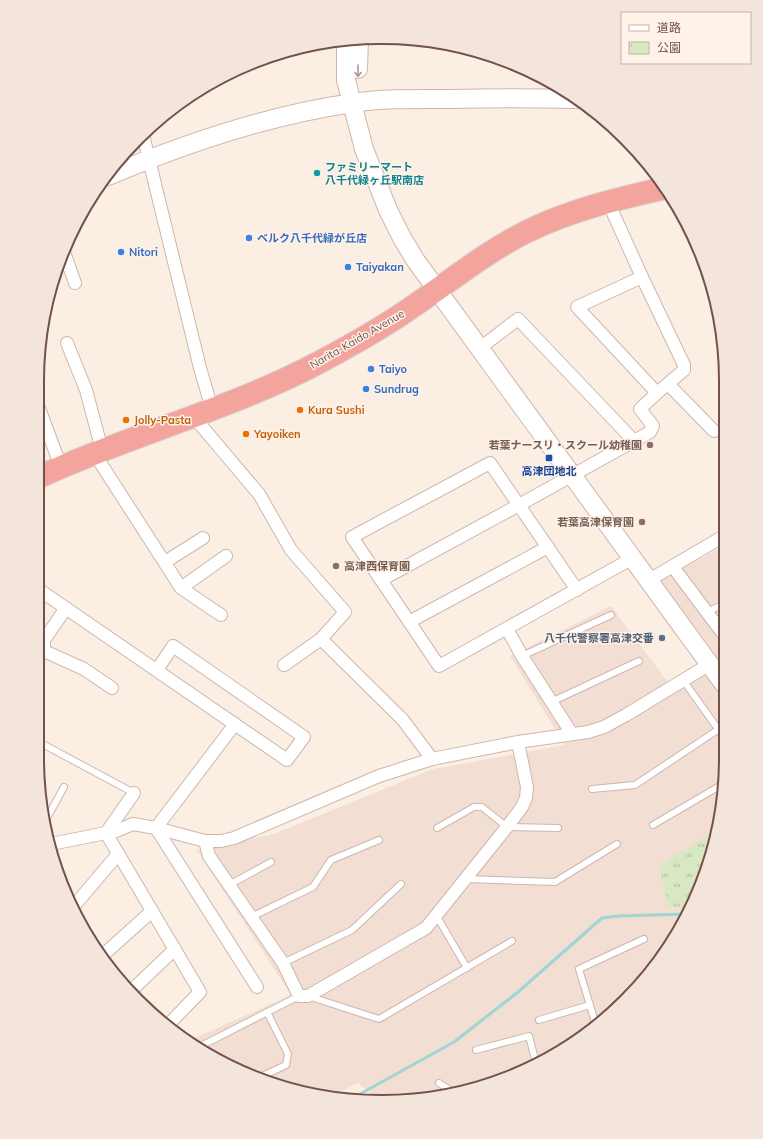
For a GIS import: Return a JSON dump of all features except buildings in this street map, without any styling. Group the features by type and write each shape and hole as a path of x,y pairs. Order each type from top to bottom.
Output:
{"highway":[{"name":"Narita-Kaido Avenue","path":"44,475 98,452 202,413 315,365 416,305 436,289 496,248 525,232 580,209 659,190"}],"street":[{"path":"353,103 358,80 359,45"},
{"path":"346,46 346,80 364,149 388,210 402,238 436,289 719,677"},
{"path":"117,172 149,159 242,127 276,118 353,103 386,99 565,99"},
{"path":"145,141 200,368 202,413 259,494 291,550 345,612 321,639 284,665"},
{"path":"381,580 573,476 650,432 653,426 640,409 684,370 684,365 642,278 608,202"},
{"path":"67,260 75,283"},
{"path":"642,278 577,307 657,394"},
{"path":"480,348 518,319 634,441"},
{"path":"68,343 86,390 98,452 181,588 221,615"},
{"path":"668,384 714,431"},
{"path":"44,419 61,467"},
{"path":"577,590 490,463 352,538 439,666 507,629 577,590 633,558"},
{"path":"165,562 203,538"},
{"path":"649,580 719,539"},
{"path":"409,622 548,547"},
{"path":"181,588 226,556"},
{"path":"673,567 719,628"},
{"path":"44,593 287,760 304,737 173,646 157,670"},
{"path":"66,608 44,640 44,651 84,669 112,688"},
{"path":"507,629 522,656 572,734"},
{"path":"321,639 403,720 432,759"},
{"path":"55,843 116,831 133,824 156,828 205,841 221,841 234,838 379,776 432,759 518,742 588,732 604,727 626,716 710,664"},
{"path":"156,828 235,724"},
{"path":"205,841 209,856 304,996 426,928 508,828 522,807 526,798 527,787 518,742"},
{"path":"106,833 134,793"},
{"path":"156,828 257,987"},
{"path":"106,833 200,992 172,1021"},
{"path":"77,902 118,854"},
{"path":"106,952 152,911"},
{"path":"135,988 175,949"}],"lane":[{"path":"707,612 719,606"},
{"path":"522,656 611,615"},
{"path":"551,702 639,661"},
{"path":"592,789 635,785 719,730 683,680"},
{"path":"44,745 134,793"},
{"path":"49,815 64,787"},
{"path":"653,825 717,787"},
{"path":"437,828 474,807 482,807 508,828 558,828"},
{"path":"251,917 313,887 331,860 379,840"},
{"path":"466,879 555,882 617,844"},
{"path":"228,885 271,862"},
{"path":"283,963 352,930 401,884"},
{"path":"436,915 467,968"},
{"path":"595,1018 580,969 644,939"},
{"path":"204,1044 267,1012 304,996 379,1019 512,941"},
{"path":"539,1020 590,1005"},
{"path":"266,1074 286,1065 288,1054 267,1012"},
{"path":"476,1050 528,1036 535,1058"},
{"path":"439,1084 448,1089"}],"shaded area":[{"path":"719,549 719,758 716,802 713,823 701,866 684,907 662,945 635,980 620,996 587,1025 569,1038 531,1060 490,1077 447,1089 426,1092 373,1095 358,1083 339,1092 316,1089 273,1077 252,1069 213,1050 195,1039 291,995 197,850 274,834 433,769 565,745 510,656 611,606 670,685 715,653 660,580"}],"green space":[{"path":"710,834 701,866 684,906 668,907 659,865"}],"waterway":[{"path":"360,1094 454,1042 518,992 602,918 680,914"}],"place":[{"name":"ファミリーマート 八千代緑ヶ丘駅南店","path":"317,173"},
{"name":"ベルク八千代緑が丘店","path":"249,238"},
{"name":"Nitori","path":"121,252"},
{"name":"Taiyakan","path":"348,267"},
{"name":"Taiyo","path":"371,369"},
{"name":"Sundrug","path":"366,389"},
{"name":"Kura Sushi","path":"300,410"},
{"name":"Jolly-Pasta","path":"126,420"},
{"name":"Yayoiken","path":"246,434"},
{"name":"若葉ナースリ・スクール幼稚園","path":"650,445"},
{"name":"高津団地北","path":"549,458"},
{"name":"若葉高津保育園","path":"642,522"},
{"name":"高津西保育園","path":"336,566"},
{"name":"八千代警察署高津交番","path":"662,638"}]}
